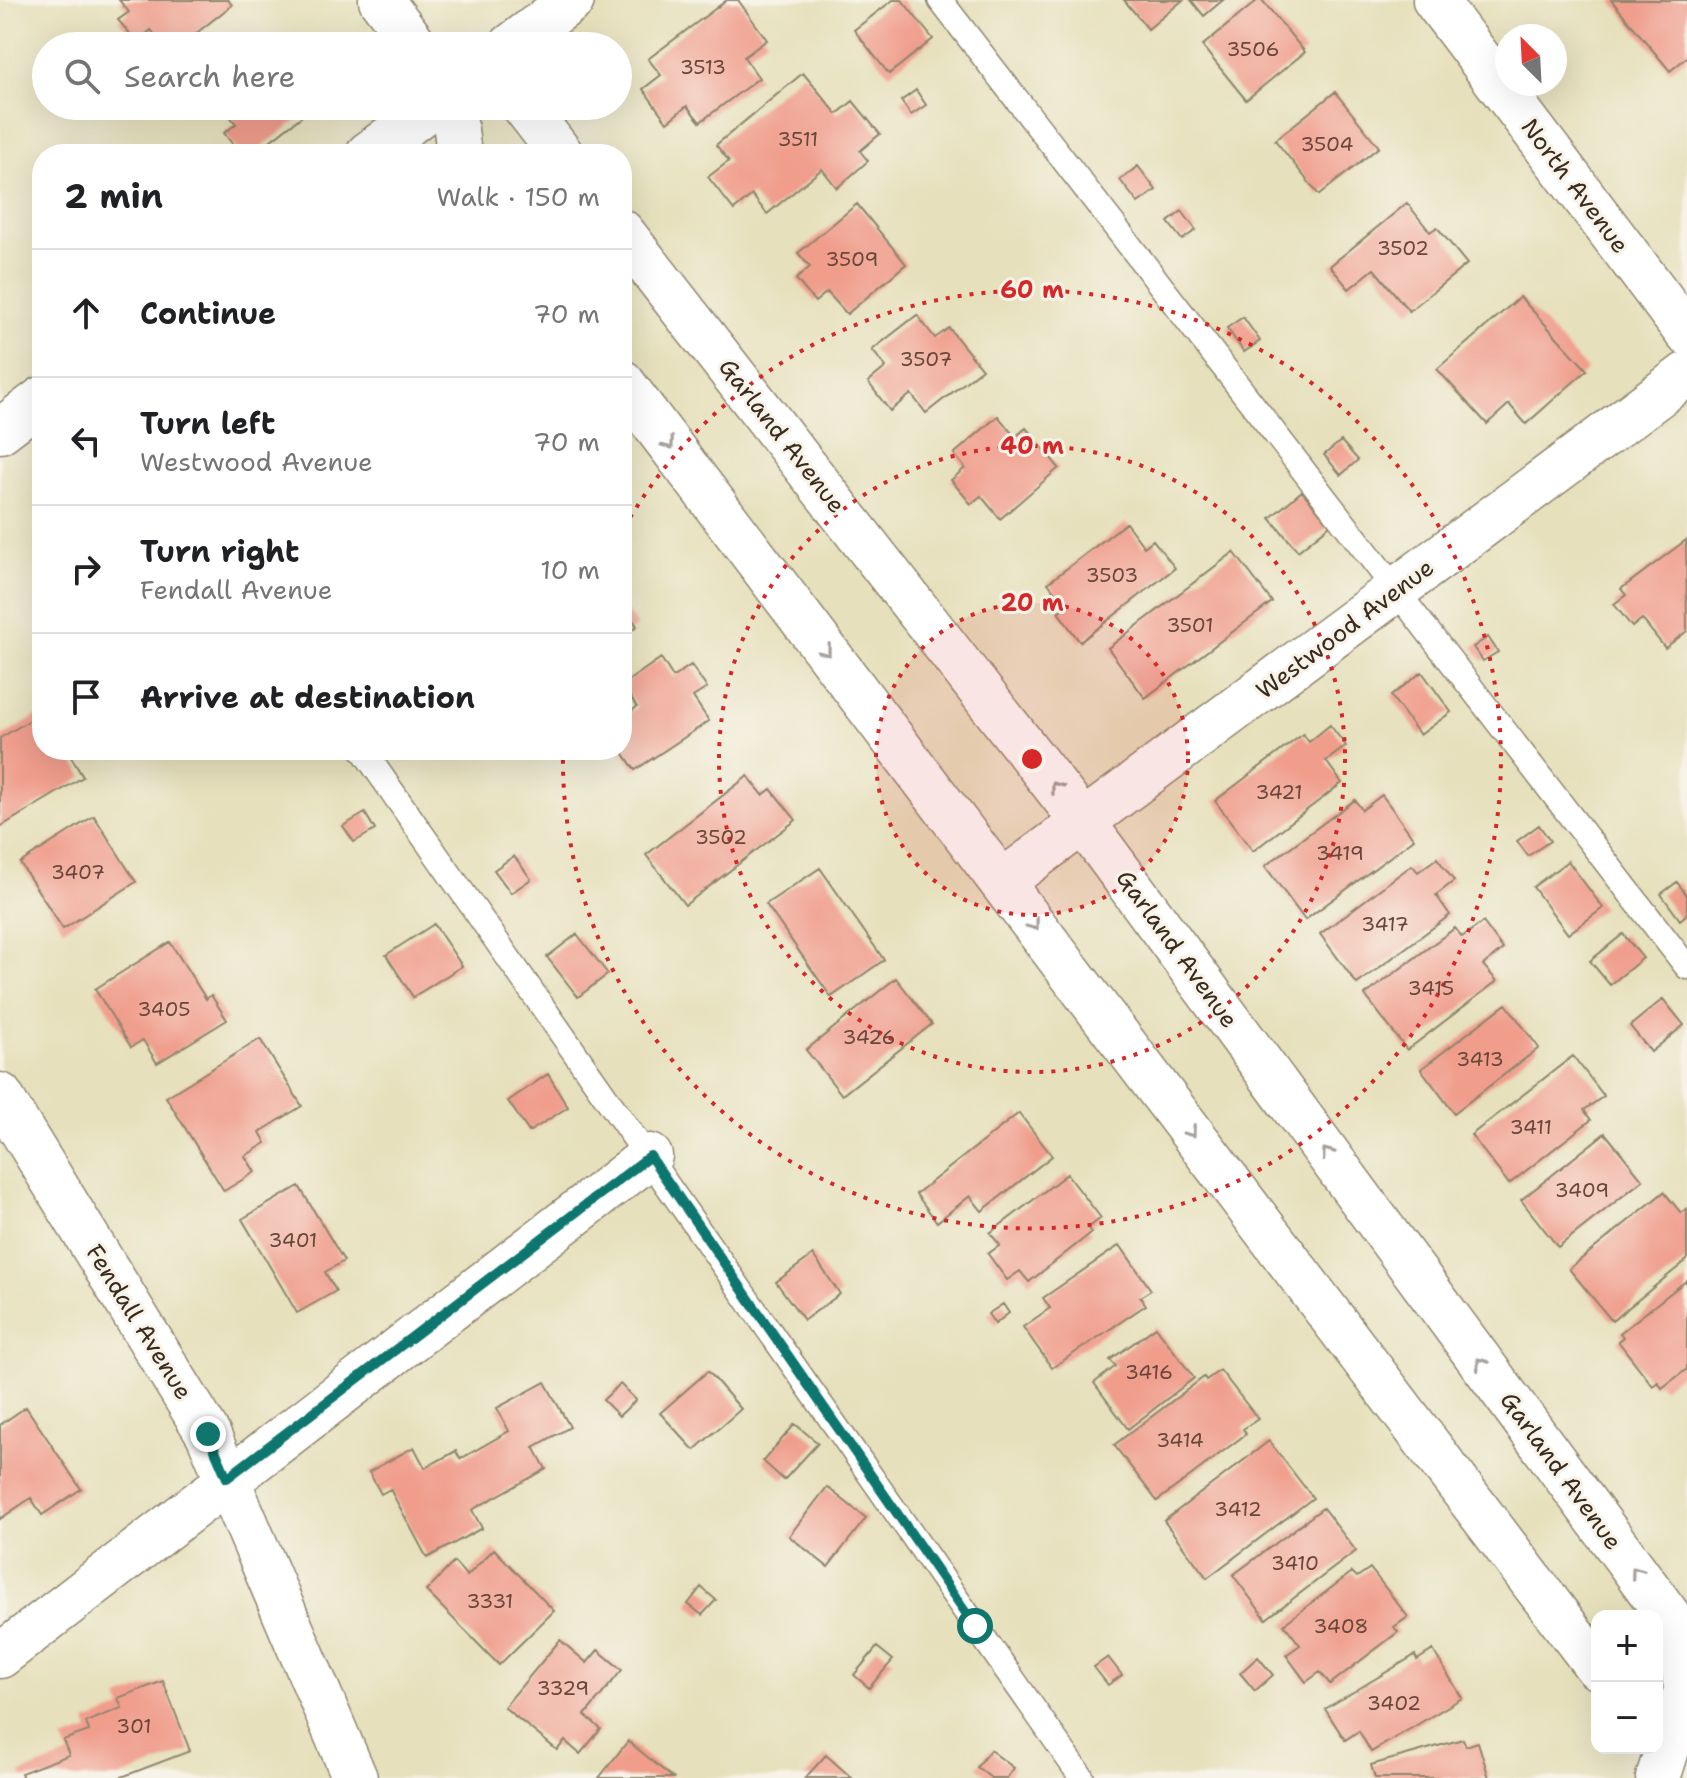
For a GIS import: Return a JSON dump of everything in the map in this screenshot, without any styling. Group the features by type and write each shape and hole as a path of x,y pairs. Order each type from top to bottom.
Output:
{"street":[{"path":"381,0 405,32"},
{"path":"530,32 572,0"},
{"name":"North Avenue","path":"1435,0 1687,333"},
{"path":"381,144 413,120"},
{"path":"455,120 458,144"},
{"path":"535,120 553,144"},
{"name":"Garland Avenue","path":"632,245 1083,822 1678,1629 1679,1691"},
{"name":"Westwood Avenue","path":"1002,882 1687,374"},
{"path":"632,395 1591,1659"},
{"path":"0,431 32,407"},
{"name":"Fendall Avenue","path":"0,1095 208,1434 357,1773"},
{"path":"0,1656 227,1478 650,1156"},
{"path":"1658,1778 1679,1691"}],"lane":[{"path":"940,0 1687,967"},
{"path":"370,760 650,1156 1082,1778"}],"building":[{"path":"119,0 228,0 232,5 198,32 128,32 118,20 129,12"},
{"path":"727,0 738,0 767,40 744,57 759,78 700,122 687,106 667,122 643,89 661,75 648,59"},
{"path":"893,0 902,0 933,39 889,74 854,30"},
{"path":"1124,0 1183,0 1148,29"},
{"path":"1191,0 1223,0 1204,16"},
{"path":"1258,0 1262,0 1305,52 1246,100 1202,46"},
{"path":"1611,0 1687,0 1687,57 1670,71"},
{"path":"803,73 837,114 853,101 880,134 860,151 868,161 837,188 822,169 767,214 752,195 734,210 708,177 729,161 716,145"},
{"path":"916,90 926,105 911,115 901,101"},
{"path":"1335,92 1379,147 1319,195 1275,140"},
{"path":"233,120 297,120 266,144 232,144 224,133 236,124"},
{"path":"1138,166 1156,190 1138,203 1120,180"},
{"path":"1407,203 1430,232 1437,227 1467,264 1409,311 1374,269 1349,289 1330,266"},
{"path":"857,204 906,264 847,314 827,292 815,302 796,279 810,267 798,253"},
{"path":"1182,211 1196,230 1182,240 1168,222"},
{"path":"1520,297 1587,370 1526,424 1509,404 1487,424 1437,369"},
{"path":"917,315 935,338 949,328 982,369 926,413 911,394 890,411 868,382 886,367 872,350"},
{"path":"1243,317 1260,341 1244,352 1227,328"},
{"path":"998,416 1015,437 1026,428 1059,468 1000,519 981,496 971,504 951,480 965,468 954,454"},
{"path":"1341,441 1358,460 1341,475 1324,455"},
{"path":"1302,491 1330,525 1298,551 1270,518"},
{"path":"1126,523 1144,547 1153,540 1175,568 1080,642 1058,612 1066,606 1048,583"},
{"path":"1686,540 1687,631 1665,648 1642,619 1632,627 1614,604 1626,595 1621,589"},
{"path":"1234,552 1272,602 1145,698 1108,648"},
{"path":"1488,637 1498,652 1483,661 1473,647"},
{"path":"661,658 673,677 691,665 707,688 693,697 709,721 635,770 628,760 632,760 632,710 637,707 632,700 632,678"},
{"path":"1422,672 1451,712 1420,735 1391,696"},
{"path":"32,719 32,760 73,760 83,777 0,827 0,738"},
{"path":"1330,725 1346,746 1326,761 1342,783 1253,851 1215,801 1303,734 1309,742"},
{"path":"748,776 763,795 771,789 796,820 685,905 646,855"},
{"path":"1382,795 1414,839 1305,920 1265,866 1355,800 1362,810"},
{"path":"365,813 375,830 354,842 343,826"},
{"path":"94,816 136,882 63,929 20,863"},
{"path":"1539,825 1550,841 1528,856 1517,841"},
{"path":"514,856 531,879 511,893 494,870"},
{"path":"1437,858 1454,881 1436,895 1450,915 1357,984 1320,934 1412,865 1418,872"},
{"path":"1568,861 1603,908 1568,934 1533,887"},
{"path":"820,868 884,960 831,997 766,904"},
{"path":"1677,882 1687,896 1687,914 1680,920 1661,894"},
{"path":"1483,922 1503,949 1483,965 1497,981 1407,1050 1365,995 1455,928 1462,937"},
{"path":"434,924 462,966 413,997 386,955"},
{"path":"577,934 608,974 578,997 547,957"},
{"path":"1623,934 1643,958 1610,985 1590,961"},
{"path":"170,942 206,999 211,995 227,1020 157,1063 143,1040 131,1047 95,989"},
{"path":"896,978 932,1024 842,1095 806,1050"},
{"path":"1663,999 1684,1025 1651,1052 1630,1026"},
{"path":"1506,1004 1539,1048 1454,1113 1421,1069"},
{"path":"260,1039 302,1106 260,1132 266,1143 245,1156 255,1172 224,1191 166,1097"},
{"path":"1573,1056 1604,1096 1584,1110 1591,1120 1509,1184 1471,1135"},
{"path":"548,1074 568,1107 529,1132 508,1101"},
{"path":"1019,1113 1052,1156 982,1211 970,1196 937,1222 916,1194"},
{"path":"1605,1133 1643,1180 1558,1247 1521,1200"},
{"path":"1067,1174 1101,1218 1088,1228 1091,1233 1029,1282 1020,1271 1007,1280 988,1254 1000,1245 990,1233"},
{"path":"299,1186 344,1261 325,1272 336,1291 297,1313 242,1219"},
{"path":"1664,1192 1681,1213 1687,1208 1687,1260 1612,1321 1569,1269"},
{"path":"1120,1245 1151,1290 1140,1297 1146,1305 1052,1368 1023,1327 1050,1308 1043,1298"},
{"path":"813,1255 840,1294 804,1320 776,1282"},
{"path":"1687,1280 1687,1369 1662,1388 1658,1382 1653,1386 1618,1341 1623,1337 1620,1333"},
{"path":"1003,1304 1009,1313 995,1324 988,1314"},
{"path":"1156,1327 1194,1378 1128,1429 1094,1383 1116,1366 1110,1360"},
{"path":"1220,1370 1258,1419 1243,1429 1246,1434 1157,1501 1114,1445 1204,1377 1206,1380"},
{"path":"708,1371 741,1409 694,1450 660,1413"},
{"path":"545,1382 570,1427 534,1447 546,1469 472,1510 482,1528 427,1558 390,1489 381,1494 369,1472 414,1447 425,1468 456,1451 460,1459 509,1431 497,1408"},
{"path":"620,1384 636,1400 619,1416 603,1400"},
{"path":"26,1407 81,1489 42,1515 31,1498 0,1519 0,1425"},
{"path":"795,1424 818,1443 784,1480 763,1461"},
{"path":"1269,1441 1313,1498 1207,1578 1164,1521"},
{"path":"827,1487 866,1518 828,1567 789,1536"},
{"path":"1323,1508 1356,1551 1266,1619 1233,1575"},
{"path":"494,1549 554,1611 499,1665 426,1591 454,1562 467,1576"},
{"path":"1370,1568 1408,1617 1394,1627 1398,1632 1330,1684 1320,1672 1306,1682 1286,1655 1300,1645 1284,1624 1352,1572 1357,1577"},
{"path":"701,1587 716,1600 702,1615 688,1604"},
{"path":"560,1640 587,1663 598,1650 622,1670 585,1715 601,1729 580,1754 565,1741 557,1750 504,1707"},
{"path":"877,1647 893,1660 869,1688 854,1675"},
{"path":"1433,1650 1462,1698 1371,1752 1359,1731 1345,1740 1325,1709 1415,1655 1417,1660"},
{"path":"1108,1657 1122,1675 1108,1685 1094,1667"},
{"path":"1258,1657 1273,1675 1255,1691 1240,1673"},
{"path":"163,1681 190,1751 119,1778 23,1778 21,1773 69,1755 63,1740 89,1731 86,1722 122,1708 118,1698"},
{"path":"1463,1739 1466,1746 1478,1742 1489,1778 1375,1778 1371,1765"},
{"path":"628,1741 673,1778 599,1778"},
{"path":"990,1750 1014,1768 1007,1778 991,1778 977,1767"},
{"path":"826,1755 852,1778 805,1778"}],"route":[{"path":"208,1434 227,1478 650,1156 975,1626"}]}
